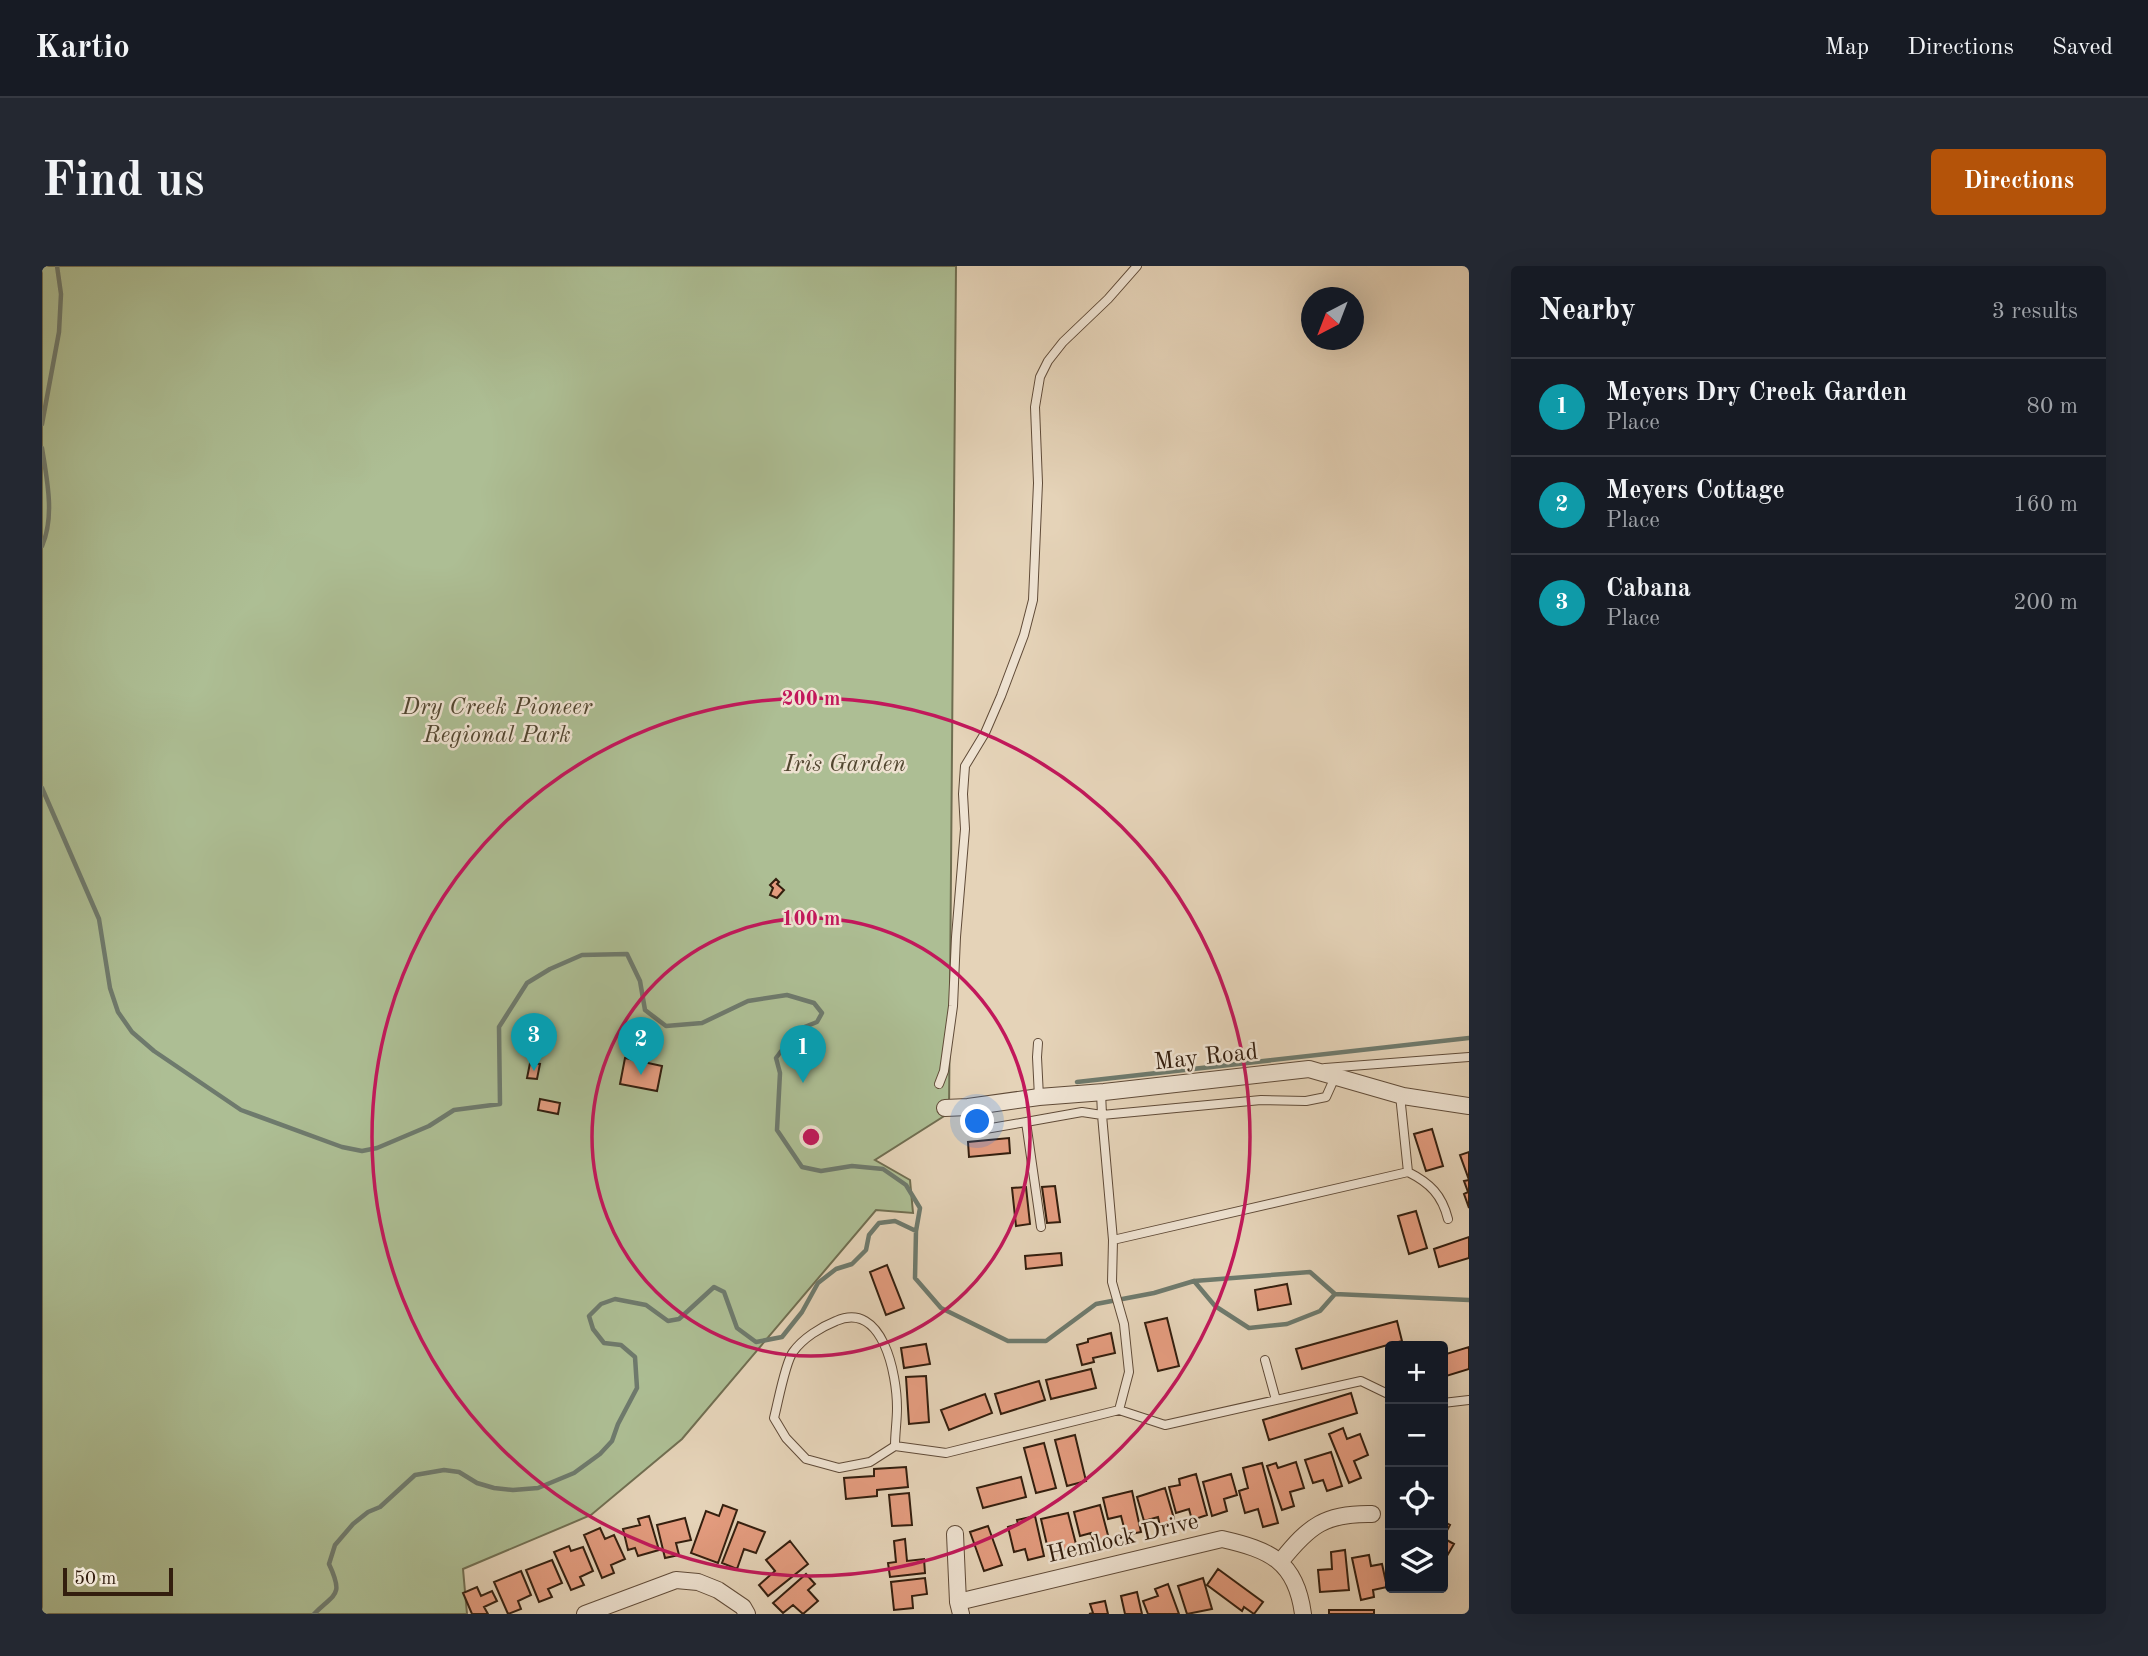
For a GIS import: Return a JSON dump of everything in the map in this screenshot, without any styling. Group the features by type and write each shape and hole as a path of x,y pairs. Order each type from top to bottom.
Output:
{"street":[{"name":"May Road","path":"945,1108 1309,1069 1400,1096 1469,1106"},
{"path":"1303,1614 1297,1586 1281,1561 1300,1538 1326,1520 1346,1514 1372,1514"},
{"path":"955,1534 959,1608"},
{"name":"Hemlock Drive","path":"959,1608 1222,1539 1255,1546 1281,1561"},
{"path":"585,1614 676,1580 698,1582 718,1590 743,1607 747,1614"}],"lane":[{"path":"939,1084 944,1071 953,1006 965,829 965,766 985,733 1001,696 1024,635 1033,600 1038,483 1035,407 1040,377 1048,361 1063,342 1108,299 1137,266"},
{"path":"1038,1043 1039,1097"},
{"path":"1309,1069 1469,1058"},
{"path":"968,1107 974,1131 1082,1112 1102,1115 1261,1100 1306,1101 1326,1097 1335,1077"},
{"path":"1101,1092 1113,1240 1112,1282 1124,1324 1129,1372 1119,1410"},
{"path":"1400,1096 1408,1172"},
{"path":"1026,1122 1041,1227"},
{"path":"1113,1240 1408,1172 1435,1190 1445,1205 1448,1219"},
{"path":"895,1446 897,1407 894,1374 883,1341 869,1321 848,1315 819,1328 792,1352 774,1419 786,1438 806,1459 839,1468 870,1462 895,1446 946,1453 1119,1410 1165,1425 1361,1381 1385,1393"},
{"path":"1265,1360 1276,1400"},
{"path":"1448,1402 1469,1400"}],"green space":[{"name":"Dry Creek Pioneer Regional Park","path":"42,266 956,266 949,1113 875,1160 910,1180 913,1213 876,1210 682,1439 591,1515 463,1569 467,1614 42,1614"}],"building":[{"path":"776,879 779,882 777,884 784,890 777,898 770,895 773,888 770,885"},
{"path":"625,1058 662,1066 657,1091 620,1084"},
{"path":"530,1063 540,1064 537,1079 527,1078"},
{"path":"540,1099 560,1103 558,1114 538,1110"},
{"path":"1432,1129 1443,1166 1426,1171 1414,1134"},
{"path":"1009,1138 1010,1153 969,1157 968,1142"},
{"path":"1469,1152 1469,1180 1460,1155"},
{"path":"1469,1180 1469,1208 1464,1194 1468,1192 1464,1181"},
{"path":"1055,1186 1060,1222 1047,1223 1042,1187"},
{"path":"1026,1187 1030,1224 1016,1226 1012,1188"},
{"path":"1416,1211 1427,1248 1409,1254 1398,1216"},
{"path":"1469,1237 1469,1258 1439,1267 1434,1249"},
{"path":"1061,1253 1062,1265 1026,1269 1025,1256"},
{"path":"887,1265 904,1308 886,1315 870,1272"},
{"path":"1287,1284 1291,1304 1258,1310 1255,1290"},
{"path":"1167,1318 1179,1366 1158,1371 1145,1323"},
{"path":"1397,1321 1402,1341 1385,1341 1385,1346 1302,1369 1296,1349"},
{"path":"1111,1333 1115,1353 1093,1358 1094,1362 1082,1365 1077,1345"},
{"path":"926,1344 930,1364 904,1368 901,1348"},
{"path":"1469,1347 1469,1369 1448,1375 1448,1353"},
{"path":"1091,1369 1096,1388 1051,1399 1046,1380"},
{"path":"926,1376 929,1422 909,1424 906,1377"},
{"path":"1039,1381 1045,1400 1001,1414 995,1394"},
{"path":"1351,1393 1357,1413 1269,1440 1263,1420"},
{"path":"985,1394 992,1413 949,1430 941,1410"},
{"path":"1343,1428 1347,1439 1360,1434 1368,1455 1354,1461 1361,1478 1349,1483 1329,1434"},
{"path":"1075,1435 1086,1481 1067,1486 1055,1440"},
{"path":"1044,1443 1056,1488 1036,1493 1024,1448"},
{"path":"1331,1452 1342,1486 1327,1491 1323,1480 1313,1483 1305,1460"},
{"path":"1296,1462 1304,1488 1290,1492 1294,1506 1282,1510 1267,1466 1276,1463 1278,1468"},
{"path":"1262,1463 1278,1523 1263,1527 1258,1509 1245,1513 1239,1491 1248,1488 1243,1468"},
{"path":"906,1467 908,1487 877,1490 877,1496 846,1499 844,1478 874,1476 874,1469"},
{"path":"1196,1474 1207,1515 1192,1520 1189,1509 1176,1513 1169,1487 1180,1485 1179,1479"},
{"path":"1231,1474 1237,1495 1224,1499 1227,1511 1212,1516 1203,1482"},
{"path":"1021,1477 1026,1497 983,1508 977,1488"},
{"path":"1165,1488 1175,1522 1160,1526 1158,1517 1144,1521 1137,1497"},
{"path":"1132,1491 1141,1532 1126,1535 1121,1516 1108,1519 1103,1498"},
{"path":"909,1493 912,1525 892,1526 889,1495"},
{"path":"723,1505 737,1510 718,1563 691,1553 706,1511 719,1516"},
{"path":"1100,1505 1109,1539 1094,1543 1091,1533 1080,1536 1074,1512"},
{"path":"1068,1513 1077,1548 1063,1551 1061,1542 1047,1545 1041,1519"},
{"path":"649,1516 659,1550 638,1556 635,1548 628,1550 623,1529 640,1525 638,1519"},
{"path":"1035,1516 1044,1556 1028,1560 1025,1549 1014,1552 1008,1527 1018,1524 1017,1520"},
{"path":"685,1518 691,1540 676,1543 679,1555 665,1558 657,1525"},
{"path":"738,1522 765,1532 756,1553 744,1549 737,1569 722,1563"},
{"path":"988,1526 1002,1565 984,1571 970,1532"},
{"path":"600,1528 605,1539 614,1535 625,1559 611,1565 614,1573 602,1578 584,1535"},
{"path":"905,1539 907,1561 924,1559 925,1573 890,1577 888,1563 896,1562 894,1541"},
{"path":"790,1541 808,1564 768,1596 759,1585 775,1571 766,1560"},
{"path":"1448,1541 1454,1544 1448,1554"},
{"path":"569,1546 571,1551 583,1547 593,1571 580,1577 584,1585 571,1590 554,1552"},
{"path":"1345,1550 1349,1590 1320,1592 1318,1570 1332,1569 1331,1552"},
{"path":"1369,1555 1371,1566 1382,1564 1385,1587 1373,1590 1374,1597 1361,1600 1352,1558"},
{"path":"552,1560 562,1583 548,1589 552,1597 539,1602 526,1570"},
{"path":"1218,1569 1263,1602 1254,1614 1244,1607 1242,1611 1207,1585"},
{"path":"521,1571 531,1595 518,1601 521,1609 508,1614 494,1582"},
{"path":"806,1574 815,1584 808,1590 818,1601 803,1614 793,1605 783,1613 773,1603"},
{"path":"925,1578 927,1594 912,1596 913,1608 894,1610 891,1582"},
{"path":"1203,1578 1212,1609 1187,1614 1178,1586"},
{"path":"1168,1584 1179,1614 1148,1614 1143,1601 1158,1596 1155,1589"},
{"path":"477,1587 481,1596 492,1591 497,1601 484,1607 488,1614 472,1614 463,1593"},
{"path":"1137,1592 1142,1614 1125,1614 1121,1596"},
{"path":"1105,1601 1108,1614 1089,1614 1093,1613 1090,1604"},
{"path":"1329,1610 1374,1610 1374,1614 1329,1614"}],"waterway":[{"path":"42,424 59,332 61,294 57,266"},
{"path":"42,448 49,510 42,546"},
{"path":"42,788 99,919 110,988 118,1012 132,1032 154,1051 241,1110 342,1147 362,1151 377,1148 429,1126 454,1110 500,1104 499,1027 527,983 582,955 627,954 640,981 645,1010 666,1026 702,1023 748,1001 787,995 814,1003 822,1013 817,1022 797,1030 776,1058 780,1073 777,1130 802,1167 821,1171 852,1166 883,1169 906,1185 920,1208 916,1231 915,1278 941,1308 1008,1341 1046,1341 1096,1304 1154,1293 1194,1281 1310,1272 1335,1294 1469,1300"},
{"path":"1077,1082 1469,1038"},
{"path":"314,1614 335,1593 336,1582 329,1564 335,1545 353,1524 368,1512 380,1507 415,1475 444,1470 459,1472 477,1483 494,1488 538,1488 574,1473 600,1454 612,1441 637,1388 635,1357 621,1345 604,1343 593,1329 589,1316 601,1304 615,1299 646,1305 668,1321 679,1319 714,1287 724,1292 737,1328 756,1342 782,1337 802,1312 818,1283 836,1269 852,1264 866,1250 869,1235 879,1223 895,1221 916,1231"},
{"path":"1194,1281 1215,1306 1249,1328 1287,1324 1320,1311 1335,1294"}],"place":[{"name":"Cabana","path":"534,1071"},
{"name":"Meyers Cottage","path":"641,1075"},
{"name":"Meyers Dry Creek Garden","path":"803,1083"}],"park label":[{"name":"Iris Garden","path":"845,765"}]}
